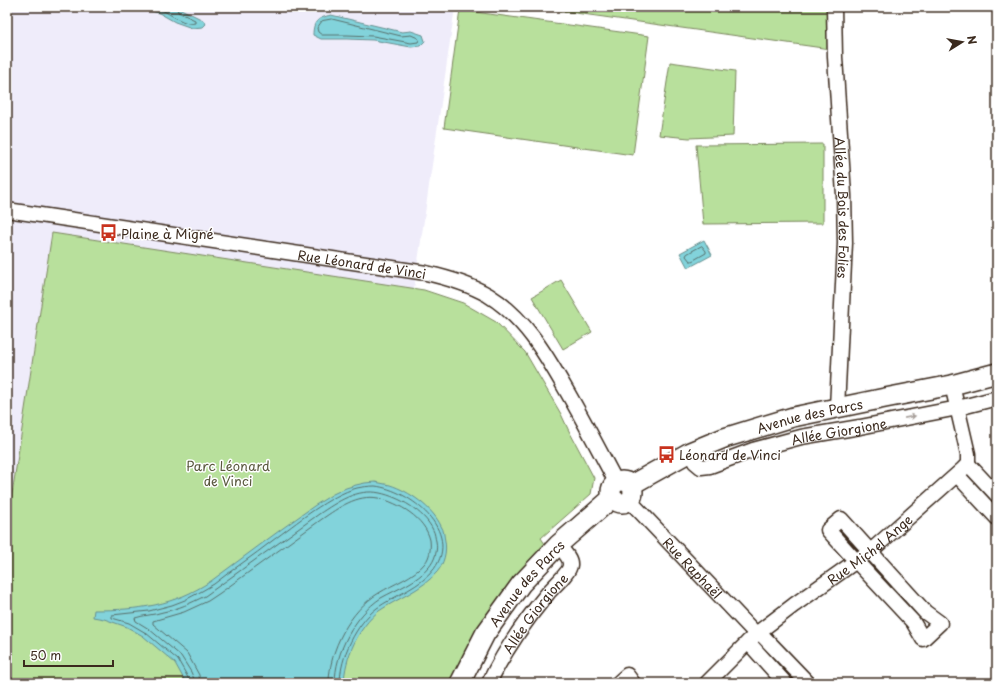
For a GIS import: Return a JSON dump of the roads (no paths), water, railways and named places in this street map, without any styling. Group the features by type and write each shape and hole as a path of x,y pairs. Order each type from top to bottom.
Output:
{"street":[{"name":"Allée du Bois des Folies","path":"834,7 844,195 845,243 837,408"},
{"name":"Rue Léonard de Vinci","path":"7,210 426,273 450,278 470,286 507,308 538,342 582,416 622,491"},
{"name":"Avenue des Parcs","path":"460,683 485,634 521,584 558,545 622,491 690,452 731,436 793,417 952,385 997,373"},
{"path":"952,385 968,454 968,464 997,495"},
{"name":"Allée Giorgione","path":"690,452 695,462 701,467 710,466 753,450 801,437 958,408 997,398"},
{"name":"Rue Michel Ange","path":"707,683 755,636 794,605 870,551 968,464"},
{"path":"957,475 997,518"},
{"name":"Rue Raphaël","path":"622,491 755,636 808,683"},
{"path":"841,519 870,551 925,612 940,623 923,639 913,622 828,530 841,519"},
{"name":"Allée Giorgione","path":"489,683 495,669 531,614 569,569 571,564 569,559 558,545"},
{"name":"Rue Raphaël","path":"755,636 785,683"},
{"path":"618,683 627,676 634,683"}],"water":[{"path":"136,7 179,8 203,20 206,24 203,27 192,28 175,22 159,13"},
{"path":"331,15 402,32 411,31 423,35 425,41 420,46 411,47 373,40 321,39 313,35 314,26 318,20"},
{"path":"704,240 712,255 688,268 680,253"},
{"path":"375,482 390,485 405,491 420,501 432,513 443,529 446,545 445,553 441,565 431,578 417,589 379,611 365,626 359,634 350,653 344,683 186,683 175,663 143,636 127,627 93,617 94,610 126,609 155,605 183,596 211,581 283,528 333,494 356,485"}],"place":[{"name":"Plaine à Migné","path":"108,233"},
{"name":"Léonard de Vinci","path":"666,454"}],"park label":[{"name":"Parc Léonard de Vinci","path":"228,472"}]}
